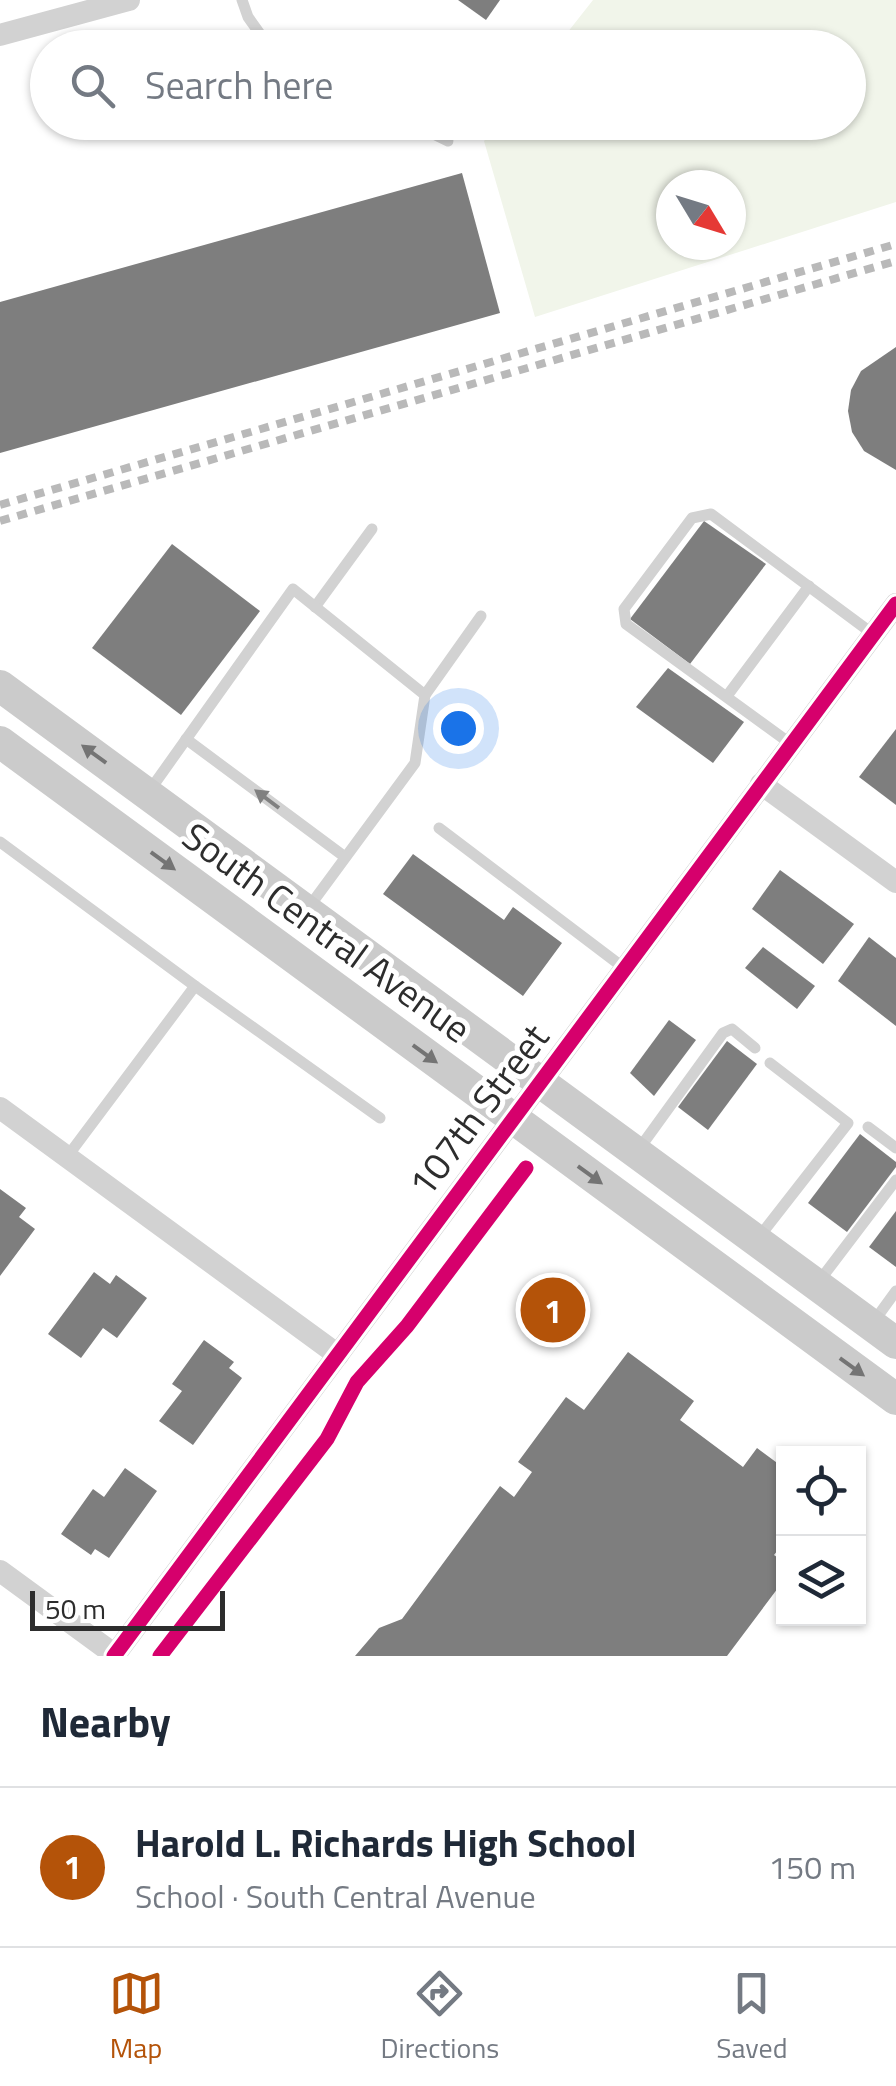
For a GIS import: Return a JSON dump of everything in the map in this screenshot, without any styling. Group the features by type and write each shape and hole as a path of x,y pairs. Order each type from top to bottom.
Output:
{"street":[{"path":"0,35 79,7 129,0"},
{"name":"107th Street","path":"114,1656 896,604"},
{"name":"South Central Avenue","path":"0,686 884,1334"},
{"name":"South Central Avenue","path":"0,742 896,1399"},
{"path":"762,784 896,882"},
{"path":"0,1108 338,1355"},
{"path":"0,1571 114,1656"}],"lane":[{"path":"242,0 260,30"},
{"path":"791,744 632,630 623,617 681,533 698,514 711,514 874,634"},
{"path":"315,607 372,529"},
{"path":"727,696 809,586"},
{"path":"148,794 293,590 425,695"},
{"path":"306,910 415,763 425,695 481,616"},
{"path":"186,739 345,857"},
{"path":"439,828 624,968"},
{"path":"0,842 380,1118"},
{"path":"67,1157 195,986"},
{"path":"636,1152 723,1033 732,1029 755,1048"},
{"path":"756,1240 848,1123 770,1064"},
{"path":"868,1127 896,1148"},
{"path":"816,1284 896,1180"},
{"path":"884,1334 896,1291"}],"shaded area":[{"path":"593,0 896,0 896,202 746,250 746,170 656,170 656,260 714,260 535,317 485,140 866,140 866,30 569,30"}],"building":[{"path":"458,0 500,0 486,20"},
{"path":"462,173 500,313 0,453 0,302"},
{"path":"896,347 896,470 864,451 852,432 848,411 851,390 861,371"},
{"path":"704,521 766,564 690,664 630,619"},
{"path":"172,544 260,611 181,715 92,648"},
{"path":"668,668 744,722 713,763 636,707"},
{"path":"896,729 896,805 859,777"},
{"path":"413,854 504,920 513,907 562,943 523,996 383,894"},
{"path":"780,870 854,924 823,964 752,909"},
{"path":"869,937 896,958 896,1026 838,981"},
{"path":"763,947 815,986 797,1009 745,968"},
{"path":"669,1020 696,1040 654,1096 630,1073"},
{"path":"727,1041 757,1064 708,1130 678,1107"},
{"path":"860,1134 896,1162 896,1167 847,1232 808,1203"},
{"path":"0,1189 26,1208 19,1217 35,1229 0,1276"},
{"path":"896,1211 896,1267 869,1247"},
{"path":"94,1272 110,1284 116,1275 147,1298 117,1338 103,1328 81,1358 48,1334"},
{"path":"204,1340 234,1362 229,1368 242,1378 193,1445 159,1421 182,1391 172,1384"},
{"path":"628,1352 694,1401 680,1420 743,1467 757,1448 776,1462 776,1591 727,1656 355,1656 379,1628 402,1619 500,1486 514,1497 532,1472 518,1462 566,1397 584,1410"},
{"path":"125,1468 157,1491 109,1558 95,1549 91,1555 61,1534 93,1489 104,1497"}],"railway":[{"path":"0,505 896,244"},
{"path":"0,521 896,261"}],"cycle path":[{"path":"114,1656 896,604"},
{"path":"160,1656 327,1439 357,1382 407,1326 526,1168"}],"place":[{"name":"Harold L. Richards High School","path":"553,1310"}]}
